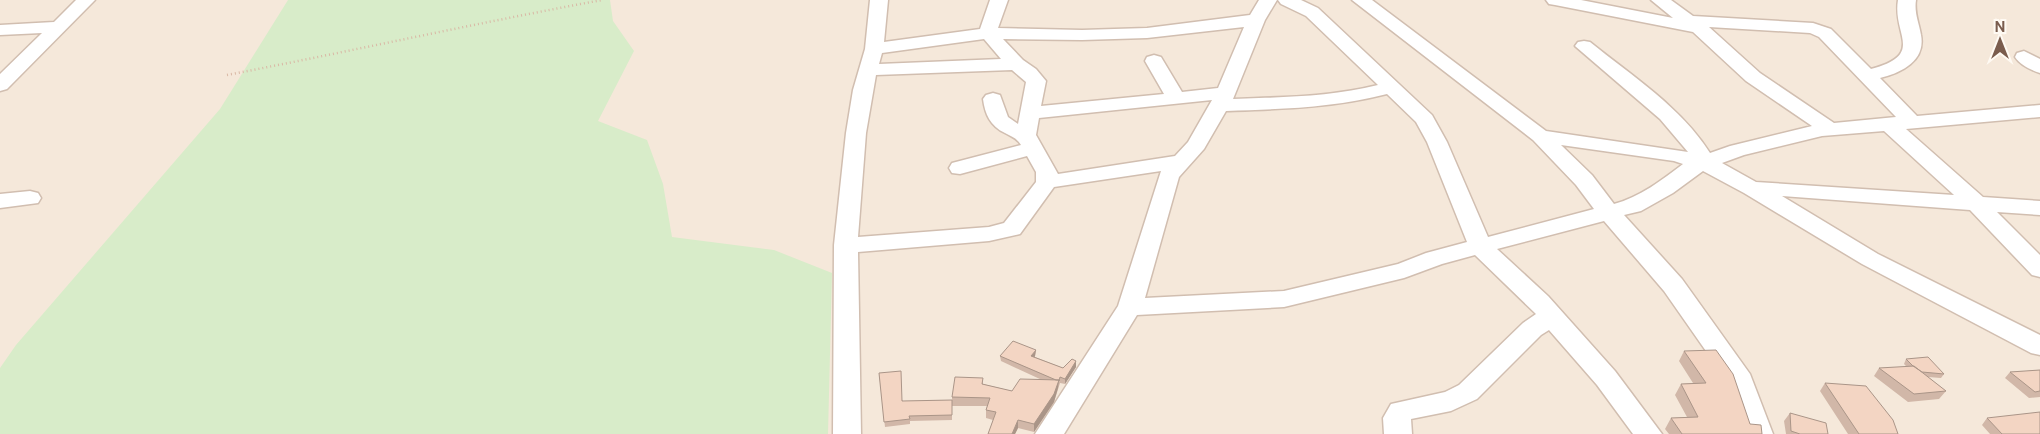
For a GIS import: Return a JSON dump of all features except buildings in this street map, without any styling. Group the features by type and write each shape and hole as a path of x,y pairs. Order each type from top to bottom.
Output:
{"street":[{"path":"0,85 86,0"},
{"path":"847,434 846,245 856,133 862,90 871,60 879,0"},
{"path":"988,33 991,19 1000,0"},
{"path":"1049,434 1130,307 1169,175 1179,162 1197,145 1223,99 1256,20 1268,0"},
{"path":"1287,0 1312,12 1426,118 1480,246 1539,302 1606,378 1648,434"},
{"path":"1361,0 1540,136 1584,180 1609,213 1673,285 1741,380 1760,434"},
{"path":"1555,0 1695,25 1814,28 1825,34 1912,122"},
{"path":"1660,0 1695,25 1753,77 1830,129"},
{"path":"1867,76 1887,71 1901,63 1910,52 1913,42 1905,12 1907,0"},
{"path":"871,60 988,33 1082,35 1147,33 1256,20"},
{"path":"0,30 60,27"},
{"path":"988,33 1016,64 1029,72 1036,81 1030,113 1029,141"},
{"path":"1584,46 1659,108 1694,144 1705,163"},
{"path":"2024,57 2040,67"},
{"path":"871,60 1016,64"},
{"path":"1154,61 1175,97"},
{"path":"1030,113 1119,105 1175,97 1313,102 1356,96 1392,86"},
{"path":"846,245 989,234 1012,229 1047,182 1047,172 1029,141 997,119 994,99"},
{"path":"1130,307 1284,298 1404,270 1434,258 1633,206 1665,188 1690,168 1738,150 1830,129 2040,110"},
{"path":"1889,124 1976,203 2040,269"},
{"path":"1540,136 1675,156 1705,163 1752,188 1870,259 2040,346"},
{"path":"960,168 1029,141"},
{"path":"1047,182 1179,162"},
{"path":"1752,188 2040,208"},
{"path":"0,201 30,198"},
{"path":"1398,434 1397,418 1401,411 1451,401 1468,392 1532,329 1551,316"}],"path":[{"path":"227,75 365,49 503,18 602,0"}],"shaded area":[{"path":"0,0 2040,0 2040,434 0,434"}],"green space":[{"path":"288,0 610,0 613,21 634,51 598,121 647,140 663,184 672,237 774,250 832,273 828,434 0,434 0,368 16,345 220,109"}]}
